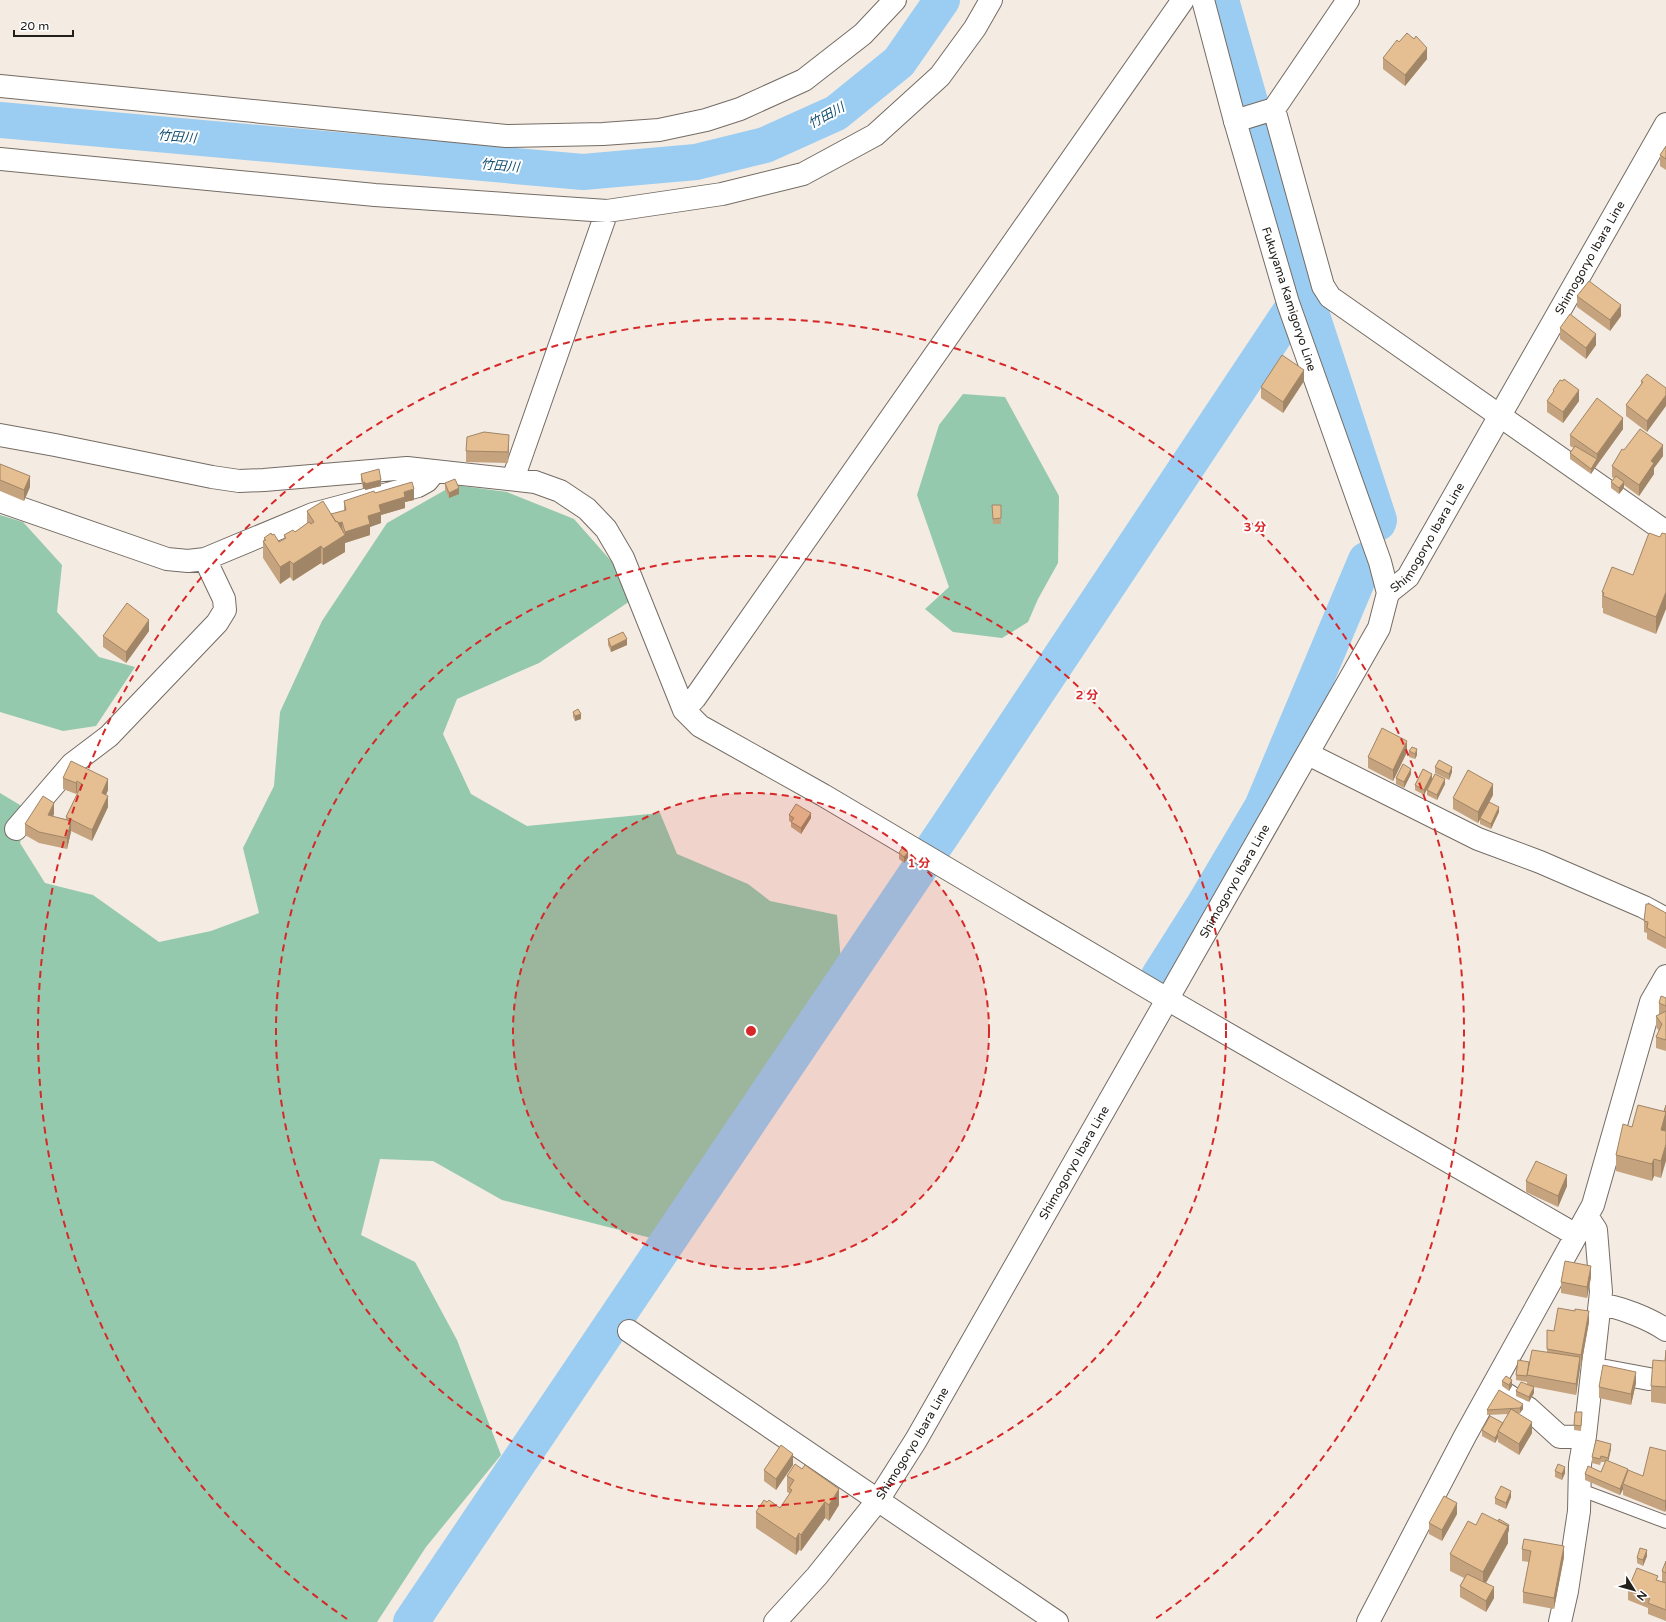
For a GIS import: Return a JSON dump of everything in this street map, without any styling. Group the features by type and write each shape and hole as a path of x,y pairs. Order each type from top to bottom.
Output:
{"street":[{"path":"0,86 506,136 603,134 659,130 706,120 740,109 804,80 863,34 895,0"},
{"path":"0,160 375,195 607,211 722,194 802,174 875,135 940,76 975,28 991,0"},
{"path":"684,710 695,698 1182,0"},
{"name":"Fukuyama Kamigoryo Line","path":"1203,0 1239,119 1296,331 1380,562 1388,593"},
{"path":"1239,119 1272,110 1348,0"},
{"path":"1272,110 1323,286 1330,297 1666,532"},
{"name":"Shimogoryo Ibara Line","path":"775,1622 817,1576 878,1500 916,1440 1379,628 1388,593 1408,577 1666,124"},
{"path":"513,479 607,211"},
{"path":"0,436 55,445 212,477 239,481 407,468 535,482 560,491 587,509 606,529 623,558 684,710 700,726 824,795 1167,999 1576,1235"},
{"path":"0,501 167,559 188,561 205,559 313,514 418,486 427,481 435,471"},
{"path":"16,829 72,764 109,736 217,623 225,610 224,599 205,559"},
{"path":"1308,754 1478,839 1540,862 1644,907 1666,919"},
{"path":"1368,1622 1465,1436 1587,1216 1599,1188 1651,1002 1666,976"},
{"path":"1560,1622 1568,1584 1579,1511 1580,1464 1585,1436 1600,1298 1596,1230 1587,1216"},
{"path":"1600,1298 1612,1294 1651,1309 1666,1318"},
{"path":"1600,1298 1609,1305 1654,1323 1666,1330"},
{"path":"629,1331 1057,1622"},
{"path":"1593,1368 1649,1380"},
{"path":"1493,1386 1528,1408 1560,1437 1585,1436"}],"lane":[{"path":"1579,1492 1589,1492 1666,1522"}],"green space":[{"path":"963,394 1005,397 1059,496 1058,563 1038,599 1028,622 1002,638 953,632 925,609 949,587 917,495 939,425"},
{"path":"454,485 507,492 574,519 612,562 630,601 539,663 457,699 443,734 471,794 527,826 660,813 677,854 748,884 770,901 837,915 841,961 655,1239 502,1200 433,1161 380,1159 361,1235 415,1262 457,1340 501,1455 426,1547 377,1622 0,1622 0,793 30,811 20,843 45,883 93,895 159,942 211,931 259,913 243,848 274,786 280,712 322,621 387,523"},
{"path":"0,515 23,522 62,565 57,612 99,657 135,667 96,726 63,731 0,712"}],"building":[{"path":"1407,33 1414,39 1416,36 1427,48 1405,75 1383,58 1397,40 1399,42"},
{"path":"1666,146 1666,159 1660,155"},
{"path":"1589,281 1621,305 1610,320 1577,296"},
{"path":"1570,314 1596,334 1586,348 1560,328"},
{"path":"1282,355 1304,370 1283,402 1261,387"},
{"path":"1647,374 1666,388 1666,395 1647,421 1626,405"},
{"path":"1564,379 1579,390 1563,412 1547,401 1560,380 1563,381"},
{"path":"1597,398 1623,418 1597,454 1570,435"},
{"path":"1640,429 1663,445 1651,461 1654,463 1639,485 1612,466 1622,449 1624,450"},
{"path":"484,432 509,435 508,452 466,451 467,437"},
{"path":"1575,446 1597,459 1591,469 1570,453"},
{"path":"0,464 30,476 24,490 0,480"},
{"path":"379,469 381,480 365,484 365,482 363,483 361,474"},
{"path":"1616,476 1624,482 1619,488 1611,482"},
{"path":"455,479 459,488 449,493 445,483"},
{"path":"412,482 414,489 404,492 405,497 379,505 381,512 368,516 370,524 345,532 342,522 336,522 331,514 346,510 344,501 374,491 375,493"},
{"path":"323,501 345,535 323,549 321,546 293,564 290,561 280,567 263,541 266,540 264,538 271,533 272,535 274,534 279,542 286,538 284,535 293,530 295,532 309,522 311,524 314,522 307,511"},
{"path":"992,505 1001,505 1001,518 993,519"},
{"path":"1649,533 1660,537 1662,533 1666,534 1666,592 1656,617 1603,596 1604,593 1602,592 1612,567 1633,575"},
{"path":"127,603 149,620 126,652 103,636"},
{"path":"623,632 627,639 611,647 608,639"},
{"path":"578,709 581,714 575,716 573,712"},
{"path":"1382,728 1407,741 1393,770 1368,757"},
{"path":"1412,747 1417,749 1415,754 1409,751"},
{"path":"1439,760 1452,767 1449,774 1435,767"},
{"path":"71,761 108,779 102,793 108,796 92,830 66,817 82,784 77,781 76,783 63,778"},
{"path":"1403,764 1411,769 1404,782 1396,778"},
{"path":"1423,769 1432,774 1424,790 1415,785"},
{"path":"1468,770 1493,784 1478,812 1453,798"},
{"path":"1435,774 1445,779 1437,795 1427,790"},
{"path":"43,796 54,803 48,815 71,821 67,838 39,832 25,824"},
{"path":"1489,802 1499,807 1491,824 1480,818"},
{"path":"796,804 811,813 801,828 791,822 794,818 789,815"},
{"path":"902,848 908,852 904,857 899,853"},
{"path":"1648,903 1666,913 1666,938 1647,928 1648,922 1644,921 1646,904 1649,904"},
{"path":"1661,996 1666,998 1666,1006 1659,1003"},
{"path":"1666,1011 1666,1040 1656,1037 1662,1024 1656,1016"},
{"path":"1638,1105 1666,1112 1661,1130 1666,1131 1666,1144 1661,1161 1654,1159 1652,1164 1616,1155 1623,1124 1632,1127"},
{"path":"1536,1161 1567,1175 1558,1196 1526,1181"},
{"path":"1565,1261 1591,1266 1587,1287 1561,1282"},
{"path":"1558,1308 1575,1311 1575,1309 1589,1311 1581,1355 1547,1349 1547,1330 1554,1331"},
{"path":"1532,1350 1580,1357 1576,1384 1527,1375"},
{"path":"1666,1350 1666,1387 1651,1386 1653,1360 1665,1361"},
{"path":"1518,1360 1529,1362 1527,1376 1516,1375"},
{"path":"1603,1365 1636,1372 1631,1394 1599,1387"},
{"path":"1506,1376 1512,1380 1509,1385 1502,1381"},
{"path":"1521,1382 1534,1387 1529,1397 1516,1391"},
{"path":"1499,1390 1523,1404 1520,1408 1487,1410"},
{"path":"1511,1409 1532,1422 1519,1444 1498,1431"},
{"path":"1575,1412 1582,1412 1581,1426 1574,1425"},
{"path":"1490,1416 1503,1423 1495,1438 1482,1430"},
{"path":"1596,1440 1611,1444 1608,1458 1601,1456 1600,1459 1592,1457"},
{"path":"781,1445 793,1454 776,1479 764,1470"},
{"path":"1650,1447 1666,1451 1665,1501 1623,1484 1628,1470 1643,1476"},
{"path":"1606,1460 1628,1469 1620,1489 1585,1474 1588,1466 1601,1472"},
{"path":"795,1464 802,1469 805,1465 839,1489 829,1505 825,1502 801,1535 799,1533 796,1539 756,1512 764,1500 767,1502 769,1500 780,1508 792,1490 789,1488 794,1480 787,1476"},
{"path":"1558,1464 1565,1467 1562,1474 1555,1471"},
{"path":"1501,1486 1511,1491 1506,1503 1495,1498"},
{"path":"1444,1496 1457,1503 1442,1530 1429,1523"},
{"path":"1482,1513 1508,1526 1483,1572 1450,1554 1468,1521 1476,1525"},
{"path":"1499,1519 1509,1525 1508,1527 1498,1521"},
{"path":"1524,1539 1564,1546 1554,1598 1523,1592 1531,1551 1522,1549"},
{"path":"1640,1548 1647,1550 1643,1560 1637,1558"},
{"path":"1666,1561 1666,1573 1662,1571"},
{"path":"1637,1568 1658,1576 1656,1580 1666,1583 1666,1610 1648,1603 1650,1598 1628,1589"},
{"path":"1467,1574 1494,1587 1486,1601 1460,1586"}],"waterway":[{"name":"竹田川","path":"0,120 583,172 696,162 765,145 836,113 899,62 942,0"},
{"path":"1221,0 1304,291 1379,520 1378,523"},
{"path":"411,1622 950,823 1304,291"},
{"path":"1159,976 1204,905 1262,807 1366,560"}]}
